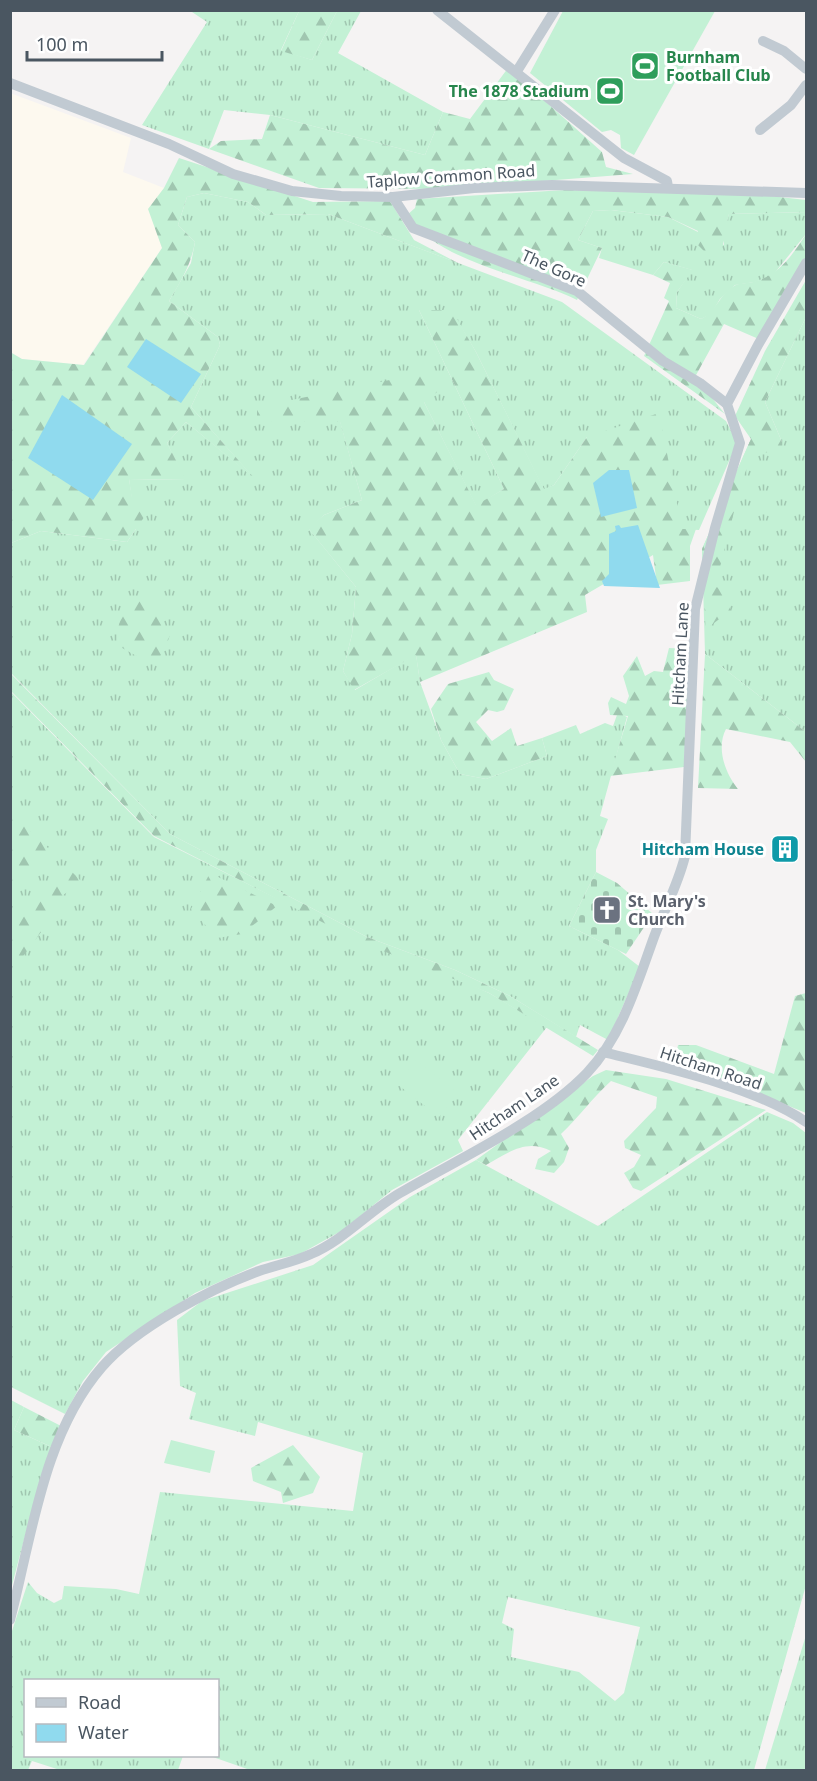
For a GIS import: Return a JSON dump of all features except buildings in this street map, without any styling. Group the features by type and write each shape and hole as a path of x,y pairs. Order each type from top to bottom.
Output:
{"street":[{"path":"437,10 458,29 517,71 624,158 667,181 668,187"},
{"path":"517,71 555,10"},
{"path":"764,41 784,51 807,69"},
{"name":"Taplow Common Road","path":"10,83 170,144 233,174 292,191 341,196 393,197 474,188 552,185 807,193"},
{"path":"760,130 791,105 807,85"},
{"name":"The Gore","path":"393,197 413,228 577,291 663,361 700,382 727,404"},
{"path":"727,404 758,345 807,263"},
{"name":"Hitcham Lane","path":"10,1620 51,1464 64,1430 83,1395 110,1359 160,1322 201,1296 257,1272 310,1255 337,1240 396,1195 473,1152 560,1097 588,1072 603,1052 635,993 654,938 681,876 685,856 696,609 715,528 740,443 727,404"},
{"name":"Hitcham Road","path":"603,1052 676,1070 789,1110 807,1122"}],"shaded area":[{"path":"10,93 131,138 123,172 164,188 149,209 162,248 83,365 22,359 11,352"}],"green space":[{"path":"189,10 299,11 281,50 312,60 337,11 361,11 338,53 443,112 425,155 270,115 224,110 209,149 142,125 207,22"},
{"path":"299,11 337,11 312,60 281,51"},
{"name":"The 1878 Stadium","path":"563,11 715,11 634,155 621,148 620,135 611,130 602,132 530,73"},
{"path":"508,68 602,152 606,167 633,174 442,189 319,188 209,149 221,141 262,139 270,115 425,155 443,112 470,119"},
{"path":"179,158 313,202 390,201 414,240 458,263 328,214 266,215 248,202 204,193 187,197 178,225 195,242 188,266 169,301 218,337 220,345 191,407 256,480 186,422 167,443 186,480 129,479 132,497 143,502 147,513 127,542 41,531 11,543 10,352 22,359 84,365 162,248 148,209 164,188"},
{"path":"581,189 771,196 806,200 806,212 729,214 719,255 710,257 695,242 698,231 668,217 611,210 593,211 578,240 602,248 577,300 485,266 439,245 421,231 407,215 415,208 417,199"},
{"path":"204,193 248,202 266,215 328,214 562,302 726,421 737,443 699,530 682,529 587,437 554,485 544,490 476,352 451,310 419,310 504,489 476,506 424,402 257,408 258,421 340,421 362,500 324,515 309,529 356,587 352,634 343,671 355,690 416,654 420,682 441,740 460,774 486,779 547,756 542,738 576,725 580,734 605,723 613,726 617,715 627,717 600,816 608,819 596,850 596,872 569,926 618,950 640,967 608,1040 580,1025 576,1037 510,996 455,970 367,937 170,834 11,673 11,543 41,531 127,542 136,529 129,479 185,480 167,443 186,422 252,476 191,407 220,345 218,337 169,301 191,263 195,242 178,225 187,197"},
{"path":"611,210 668,217 724,245 724,231 729,214 806,212 806,234 773,275 755,282 735,285 720,299 711,314 701,319 676,308 677,292 692,270 664,262 653,275 599,258 602,248 578,240 593,211"},
{"path":"806,234 806,262 761,340 724,324 695,377 725,414 644,356 669,301 664,298 670,283 653,275 664,262 693,270 677,292 676,308 701,319 734,286 764,278 779,269"},
{"path":"806,280 806,317 765,402 782,442 780,449 752,456 742,480 715,587 731,589 730,611 710,626 706,640 702,549 751,439 735,416 765,351"},
{"path":"419,310 452,310 476,352 544,489 554,485 587,437 659,413 682,529 696,529 690,546 690,581 657,585 653,555 585,595 587,612 420,682 416,655 354,690 343,671 352,634 356,587 308,528 324,515 362,500 340,422 257,421 257,407 429,372 437,392 424,402 476,505 504,489"},
{"path":"806,317 806,732 705,654 702,549 751,439 782,442 765,402"},
{"path":"145,594 157,599 162,625 170,635 163,654 149,663 117,645 122,615 131,603"},
{"path":"669,648 690,649 684,767 610,776 628,716 610,715 608,703 611,697 626,704 629,696 623,676 637,656 645,676 654,671 663,672"},
{"path":"705,654 806,732 806,762 790,742 726,729 722,744 723,760 729,776 738,789 698,788"},
{"path":"489,672 494,680 514,689 504,710 497,712 488,710 476,722 492,741 511,728 517,746 542,738 547,756 486,779 460,774 441,740 431,709 448,684"},
{"path":"10,673 170,834 367,937 455,970 510,996 598,1050 593,1056 489,993 363,943 154,836 11,691"},
{"path":"10,691 154,837 272,896 489,993 547,1027 458,1140 463,1151 392,1190 343,1230 300,1254 263,1262 195,1293 106,1352 83,1381 65,1414 11,1387"},
{"path":"10,811 50,850 11,894 10,894"},
{"path":"66,866 83,883 56,899 53,916 21,959 11,947 11,928 32,909"},
{"path":"596,872 617,883 653,914 626,954 569,926"},
{"path":"210,873 277,906 242,934 217,938 191,909"},
{"path":"806,993 806,1113 675,1060 678,1045 696,1045 774,1074 795,996"},
{"path":"416,1060 458,1093 439,1117 397,1084"},
{"path":"606,1070 666,1079 766,1110 641,1191 633,1188 624,1173 634,1167 641,1155 625,1148 624,1141 656,1108 657,1097 611,1081 561,1134 569,1148 564,1162 554,1173 535,1169 538,1159 551,1151 542,1147 517,1149 486,1165 476,1160 593,1076"},
{"path":"767,1112 793,1123 806,1133 806,1585 754,1770 250,1770 213,1757 219,1757 219,1679 24,1679 24,1757 183,1757 178,1770 60,1770 32,1761 28,1770 11,1770 11,1634 28,1582 37,1593 54,1603 62,1599 64,1586 116,1589 139,1594 160,1492 353,1511 363,1453 258,1422 255,1436 189,1419 196,1393 180,1386 177,1320 202,1301 313,1265 410,1197 476,1160 598,1226","holes":["508,1597 640,1627 624,1693 615,1701 579,1672 511,1657 514,1629 502,1623"]},
{"path":"11,1400 24,1407 14,1430 54,1448 39,1483 11,1589"},
{"path":"24,1407 61,1426 54,1448 14,1430"},
{"path":"171,1440 215,1451 210,1473 164,1463"},
{"path":"293,1445 320,1477 313,1493 283,1503 281,1492 253,1481 251,1468"},
{"path":"806,1635 806,1770 765,1770"}],"water":[{"path":"146,339 201,374 181,403 127,367"},
{"path":"62,395 132,444 93,500 28,458"},
{"path":"609,470 629,470 637,508 601,517 593,483"},
{"path":"619,525 621,528 638,525 660,588 604,586 602,581 609,574 609,534 616,531 615,526"}],"place":[{"name":"Burnham Football Club","path":"645,66"},
{"name":"The 1878 Stadium","path":"610,91"},
{"name":"Hitcham House","path":"785,849"},
{"name":"St. Mary's Church","path":"607,910"}]}
